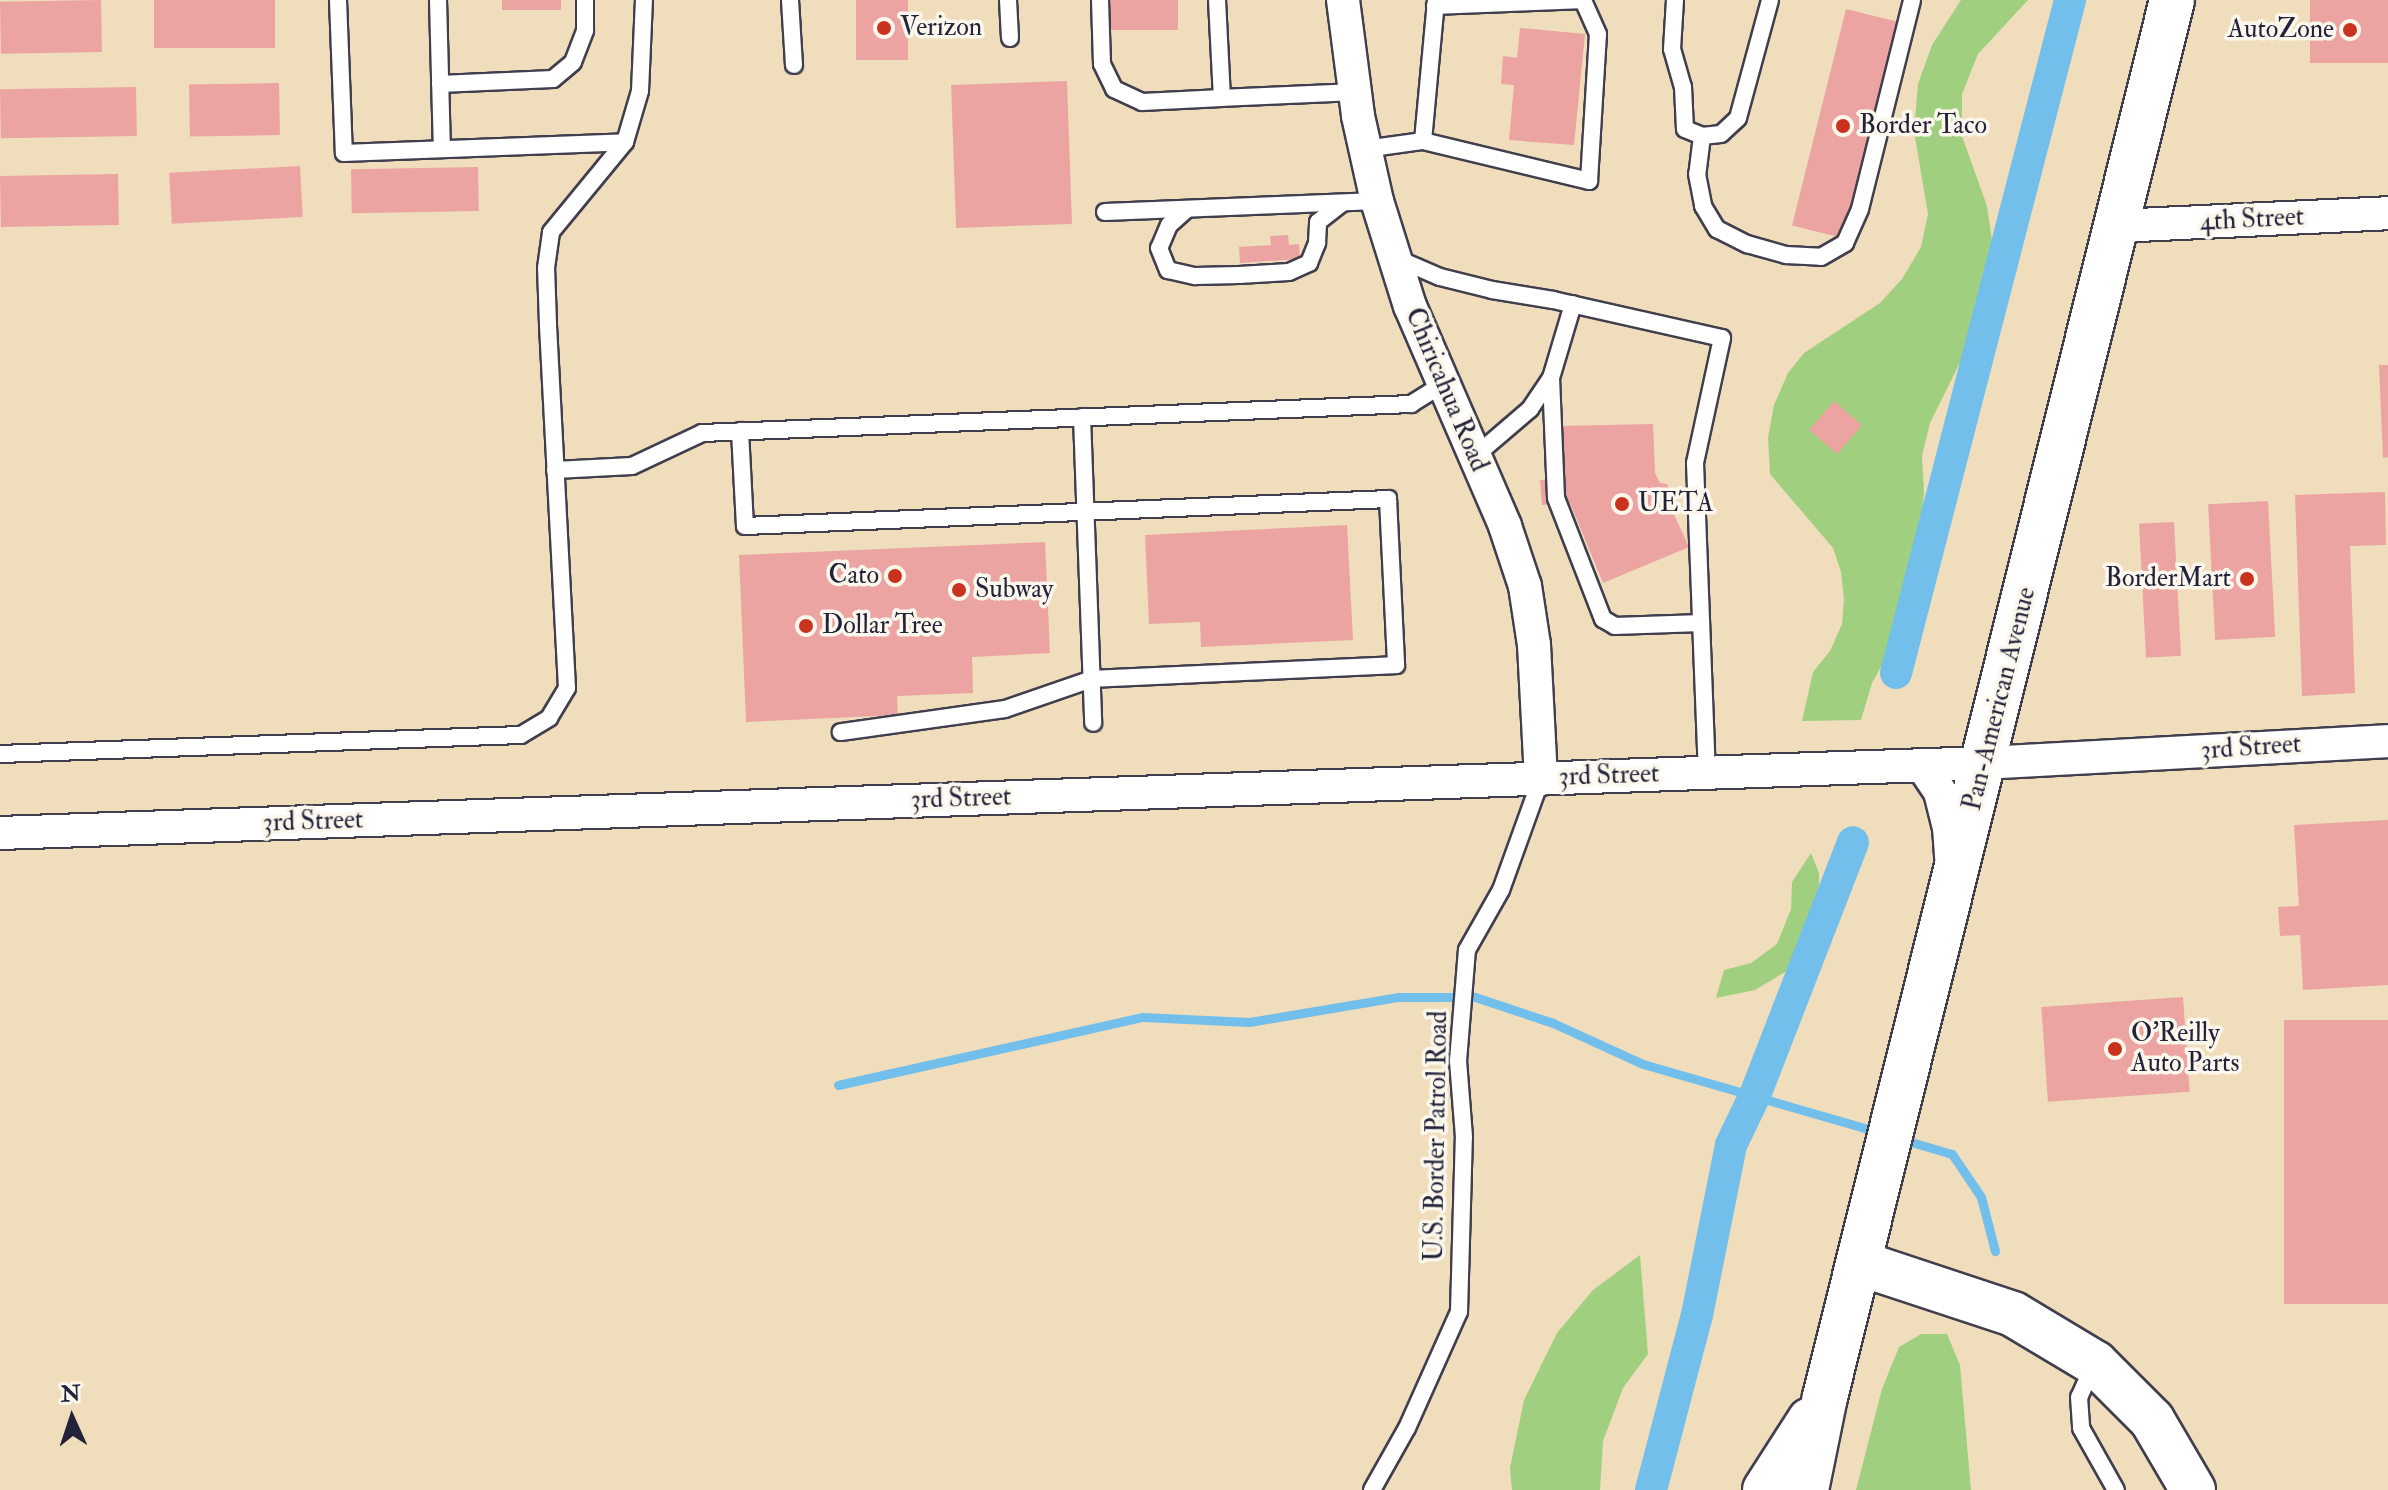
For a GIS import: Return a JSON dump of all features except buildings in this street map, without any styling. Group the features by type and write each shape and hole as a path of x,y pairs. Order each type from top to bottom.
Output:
{"main road":[{"name":"Pan-American Avenue","path":"1806,1490 1825,1397 2172,0"},
{"path":"1859,1263 1998,1308 2095,1363 2152,1420 2193,1490"},
{"name":"Pan-American Avenue","path":"1765,1490 1825,1397"}],"street":[{"name":"Chiricahua Road","path":"1343,0 1354,92 1365,149 1394,258 1442,385 1505,526 1525,586 1534,645 1541,779"},
{"name":"4th Street","path":"2117,226 2388,213"},
{"name":"3rd Street","path":"0,833 1984,763 2388,741"},
{"path":"1922,765 1940,792 1949,827 1952,892"}],"lane":[{"path":"338,0 344,153 625,142"},
{"path":"438,0 442,149"},
{"path":"440,84 553,79 573,62 585,30 585,0"},
{"path":"0,754 521,735 549,718 567,688 546,268 551,232 625,142 640,91 644,0"},
{"path":"790,0 794,65"},
{"path":"1008,0 1010,38"},
{"path":"1100,0 1102,64 1114,89 1142,102 1354,92"},
{"path":"1217,0 1222,98"},
{"path":"1365,149 1423,141 1589,181 1598,34 1583,0 1435,3 1423,141"},
{"path":"1675,0 1672,49 1683,87 1685,129 1702,136 1721,134 1738,118 1770,0"},
{"path":"1702,136 1697,174 1703,206 1717,229 1747,244 1786,255 1821,257 1845,243 1860,209 1912,0"},
{"path":"1105,212 1377,201"},
{"path":"1187,209 1169,225 1159,248 1168,270 1195,276 1239,275 1289,272 1309,263 1317,243 1318,222 1342,203"},
{"path":"1394,258 1466,284 1573,304 1722,338 1695,463 1707,773"},
{"path":"1474,457 1530,409 1551,378 1573,304"},
{"path":"1551,378 1556,498 1603,619 1615,626 1701,623"},
{"path":"555,470 632,466 702,433 1411,404 1442,385"},
{"path":"1082,417 1093,723"},
{"path":"740,431 745,526 1388,499 1396,665 1092,679 1005,709 841,732"},
{"name":"U.S. Border Patrol Road","path":"1372,1490 1407,1428 1459,1312 1464,1137 1458,1061 1467,950 1501,890 1541,779"},
{"path":"2095,1363 2079,1397 2081,1428 2116,1490"}],"green space":[{"path":"1961,0 2028,0 1978,54 1962,94 1962,136 1987,206 1993,247 1980,322 1930,423 1922,456 1924,493 1917,571 1896,640 1872,683 1861,720 1802,721 1813,672 1830,651 1842,624 1844,599 1841,572 1833,548 1770,474 1768,438 1774,405 1788,373 1804,353 1880,303 1902,279 1921,247 1928,214 1914,131 1918,84 1932,45"},
{"path":"1811,853 1819,873 1819,916 1797,965 1755,990 1716,998 1724,970 1751,963 1777,944 1791,909 1792,882"},
{"path":"1640,1255 1648,1354 1623,1388 1603,1441 1600,1490 1512,1490 1510,1468 1524,1400 1557,1333 1593,1290"},
{"path":"1921,1334 1947,1334 1960,1365 1971,1490 1856,1490 1882,1389 1899,1347"}],"waterway":[{"path":"1896,673 2070,0"},
{"path":"1651,1490 1697,1315 1731,1145 1755,1095 1853,842"},
{"path":"838,1085 1143,1017 1249,1022 1399,997 1475,997 1553,1023 1643,1064 1879,1132"},
{"path":"1901,1139 1952,1154 1981,1197 1995,1251"}],"place":[{"name":"Verizon","path":"884,28"},
{"name":"AutoZone","path":"2350,30"},
{"name":"Border Taco","path":"1843,126"},
{"name":"UETA","path":"1622,504"},
{"name":"Cato","path":"895,576"},
{"name":"BorderMart","path":"2247,579"},
{"name":"Subway","path":"959,590"},
{"name":"Dollar Tree","path":"806,626"},
{"name":"O'Reilly Auto Parts","path":"2115,1049"}]}
